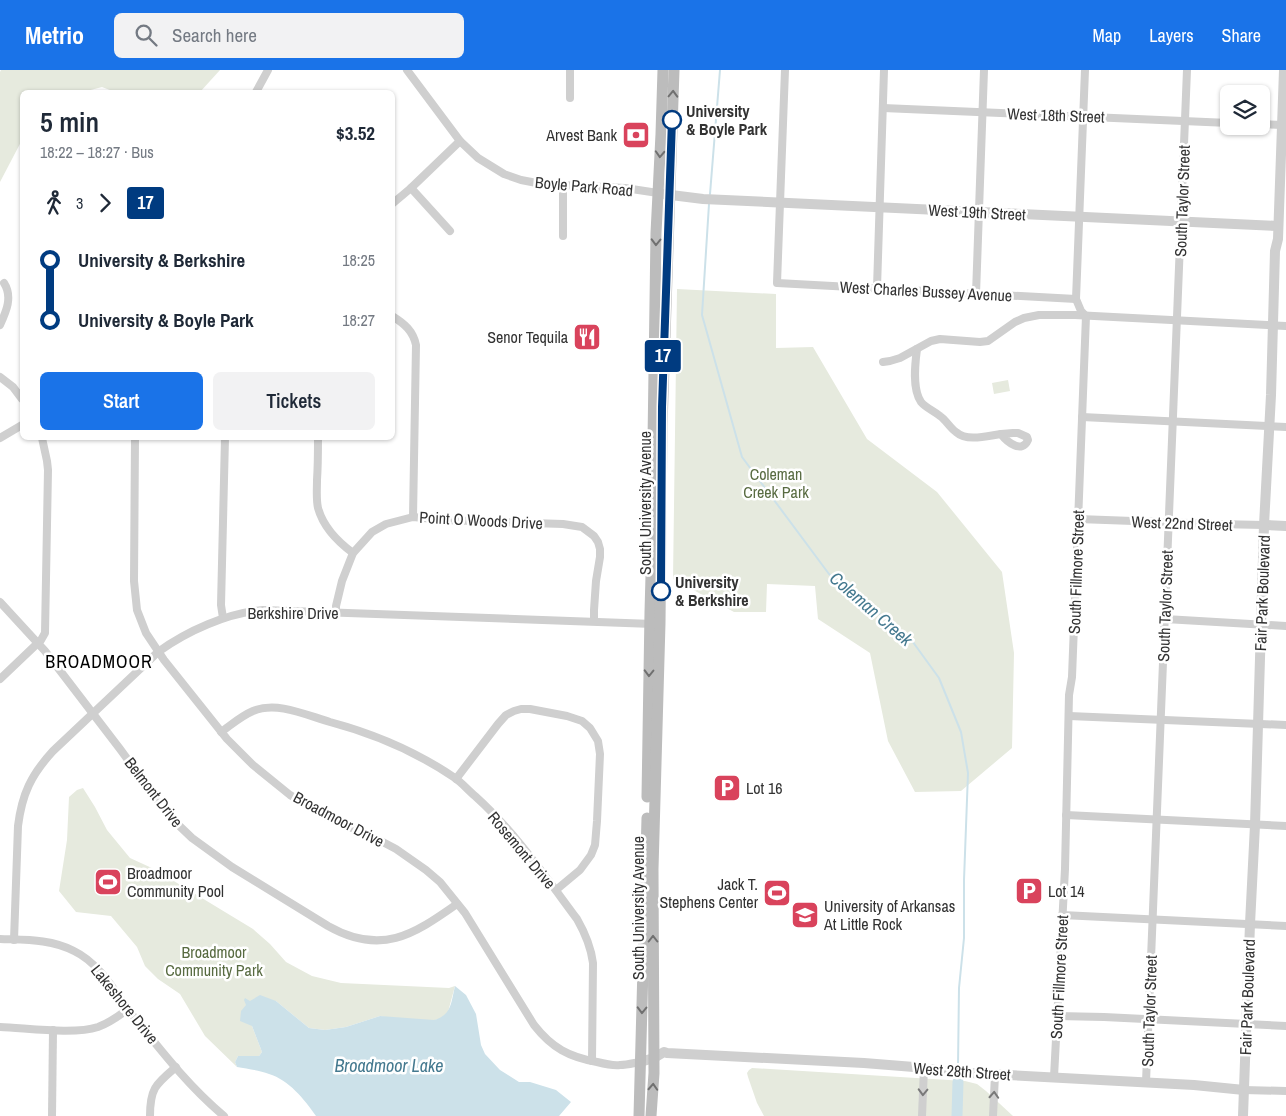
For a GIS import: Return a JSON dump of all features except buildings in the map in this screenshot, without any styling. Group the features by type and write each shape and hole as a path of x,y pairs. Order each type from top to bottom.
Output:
{"main road":[{"name":"South University Avenue","path":"639,1116 647,816 662,426 663,70"},
{"name":"South University Avenue","path":"663,194 674,70"},
{"name":"South University Avenue","path":"651,1116 654,1058 655,624"}],"street":[{"path":"257,90 268,70"},
{"name":"Boyle Park Road","path":"407,70 460,141 478,158 504,174 533,182 625,188 663,194"},
{"path":"570,70 570,98"},
{"path":"779,202 785,70"},
{"path":"877,288 884,70"},
{"path":"976,294 984,70"},
{"path":"1085,70 1076,299 1081,311 1086,316"},
{"name":"South Taylor Street","path":"1146,1082 1187,70"},
{"name":"Fair Park Boulevard","path":"1243,1116 1275,251 1282,227 1284,70"},
{"name":"West 18th Street","path":"883,108 1220,123"},
{"path":"1270,124 1284,125"},
{"path":"395,201 460,141"},
{"path":"563,185 563,236"},
{"path":"411,188 450,231"},
{"name":"West 19th Street","path":"663,194 703,198 1282,227"},
{"name":"West Charles Bussey Avenue","path":"779,202 777,283 1076,299"},
{"path":"0,325 9,300 8,290 4,283"},
{"path":"1058,298 1058,314"},
{"path":"883,362 900,358 931,340 988,341 1015,322 1040,315 1058,314 1286,326"},
{"name":"South Fillmore Street","path":"1054,1077 1086,316"},
{"path":"395,318 409,329 415,339 416,346 413,517"},
{"path":"917,349 915,374 918,396 922,403 941,417 955,432 963,436 977,437 1001,434"},
{"path":"0,377 13,387 20,396"},
{"path":"1082,417 1286,427"},
{"path":"0,438 20,425"},
{"path":"0,679 38,643 45,630 48,470 42,440"},
{"name":"Broadmoor Drive","path":"135,440 135,593 140,621 158,652 221,732 239,753 290,794 325,816 379,840 403,854 440,882 473,925 522,1007 544,1037 561,1050 580,1059 615,1065 640,1062"},
{"path":"223,618 221,605 225,440"},
{"path":"318,440 318,508 327,526 344,546 353,553"},
{"name":"Point O Woods Drive","path":"336,613 342,581 353,553 378,528 394,521 413,517 582,526 594,536 600,549 594,600 594,621"},
{"name":"West 22nd Street","path":"1078,519 1286,526"},
{"name":"Belmont Drive","path":"0,602 38,643 93,713 169,816 192,838 232,867 338,932 360,940 373,941 399,938 457,904"},
{"name":"Berkshire Drive","path":"14,940 18,826 24,795 33,776 41,764 93,713 170,643 223,618 263,610 655,624"},
{"path":"1165,619 1286,626"},
{"name":"Rosemont Drive","path":"221,732 254,710 270,707 283,709 383,739 424,759 456,779 506,826 556,890 583,929 592,951 594,975 592,1062"},
{"path":"456,779 498,724 514,711 530,709 567,716 582,721 590,728 598,741 600,754 595,845 591,856 580,870 556,890"},
{"path":"1068,716 1286,725"},
{"path":"1066,815 1286,826"},
{"path":"1062,915 1286,926"},
{"name":"Lakeshore Drive","path":"0,939 48,942 62,945 76,951 94,964 176,1067 210,1104 224,1116"},
{"path":"0,1027 83,1030 99,1027 128,1009"},
{"path":"1057,1016 1286,1026"},
{"path":"52,1116 53,1030"},
{"name":"West 28th Street","path":"640,1062 654,1058 664,1052 864,1063 994,1075 1286,1091"},
{"path":"150,1116 154,1088 160,1080 176,1067"},
{"path":"922,1116 924,1068"},
{"path":"993,1116 994,1075"}],"green space":[{"path":"1,70 220,70 202,90 110,90 102,87 91,90 20,90 20,144 0,182"},
{"name":"Coleman Creek Park","path":"677,289 776,294 776,348 813,347 867,439 937,492 1002,572 1014,653 1012,748 961,791 915,792 888,741 870,653 818,619 815,586 767,584 766,612 734,612 673,579"},
{"path":"1008,380 1010,391 994,394 992,383"},
{"name":"Broadmoor Community Park","path":"83,788 107,830 130,858 154,869 253,929 286,962 312,976 341,983 449,988 455,986 448,1012 442,1018 435,1020 408,1022 380,1016 346,1027 325,1030 309,1028 276,1001 247,1005 252,1026 262,1052 259,1056 238,1056 235,1062 237,1067 205,1036 180,994 158,979 145,966 137,947 111,916 76,912 59,891 67,840 69,797 77,790"},
{"path":"752,1068 965,1081 977,1084 1013,1116 764,1116 757,1103 747,1073"}],"water":[{"path":"116,872 119,877 104,887 99,876"},
{"name":"Broadmoor Lake","path":"455,986 466,995 476,1014 481,1045 485,1054 500,1070 519,1082 530,1082 556,1090 571,1102 559,1116 316,1116 301,1097 283,1081 265,1073 237,1067 235,1062 238,1056 259,1056 262,1052 252,1026 240,1021 241,1011 246,1005 245,998 250,1001 260,995 276,1001 309,1028 325,1030 346,1027 380,1016 434,1020 440,1018 450,1007"}],"waterway":[{"name":"Coleman Creek","path":"710,194 720,70"},
{"name":"Coleman Creek","path":"709,204 702,315 742,457 829,574 910,638 939,678 961,732 968,773 964,938 959,988 958,1066"},
{"name":"Coleman Creek","path":"957,1116 958,1082"}],"bus line":[{"name":"17","path":"661,591 662,407 672,120"}],"place":[{"name":"University & Boyle Park","path":"672,120"},
{"name":"Arvest Bank","path":"636,135"},
{"name":"Senor Tequila","path":"587,337"},
{"name":"University & Berkshire","path":"661,591"},
{"name":"Lot 16","path":"727,788"},
{"name":"Broadmoor Community Pool","path":"108,882"},
{"name":"Lot 14","path":"1029,891"},
{"name":"Jack T. Stephens Center","path":"777,893"},
{"name":"University of Arkansas At Little Rock","path":"805,915"}],"district":[{"name":"BROADMOOR","path":"99,662"}]}
